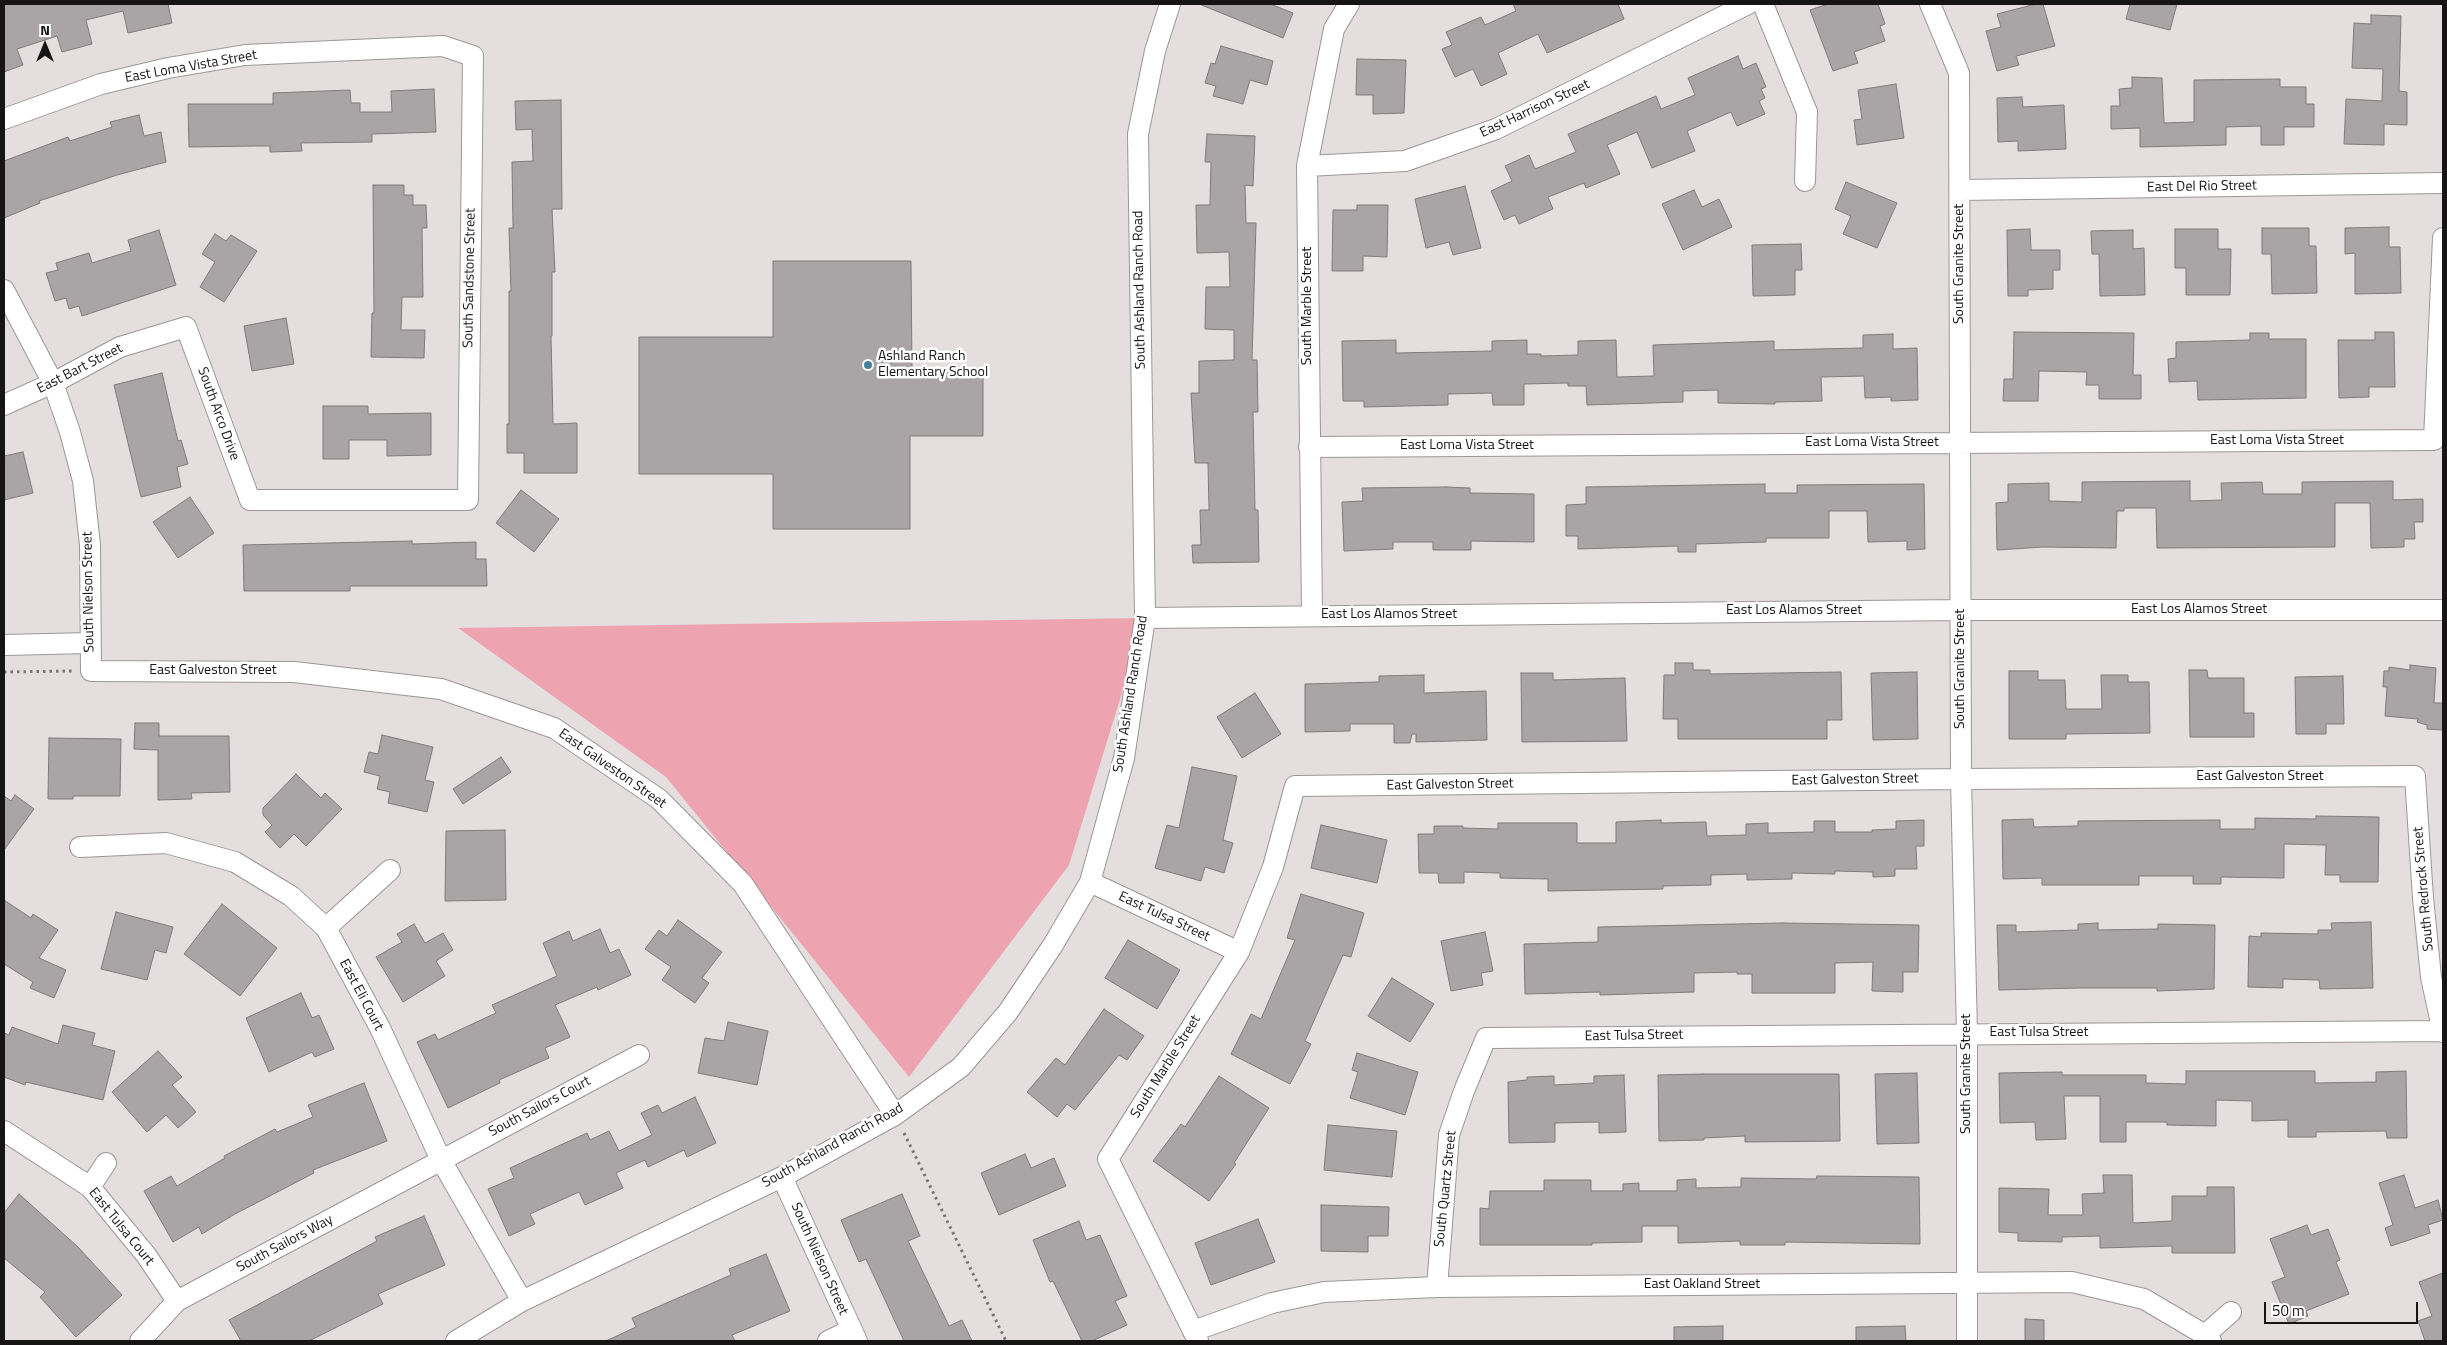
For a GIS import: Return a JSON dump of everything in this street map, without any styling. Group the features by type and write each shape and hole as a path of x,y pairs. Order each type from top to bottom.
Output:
{"street":[{"name":"South Ashland Ranch Road","path":"456,1341 522,1302 782,1177 895,1115 961,1067 1008,1012 1053,945 1090,882 1124,758 1145,618 1138,134 1155,51 1170,4"},
{"name":"South Marble Street","path":"1312,616 1307,166 1334,29 1349,4"},
{"name":"East Harrison Street","path":"1307,166 1405,161 1496,129 1748,4"},
{"path":"1763,4 1807,112 1805,181"},
{"name":"South Granite Street","path":"1930,4 1960,73 1962,779 1967,1033 1966,1341"},
{"name":"East Loma Vista Street","path":"4,119 101,84 168,68 245,56 443,46 473,56"},
{"name":"South Sandstone Street","path":"250,500 468,500 473,56"},
{"name":"East Del Rio Street","path":"1960,190 2443,183"},
{"name":"East Loma Vista Street","path":"1309,447 2434,440 2443,238"},
{"name":"South Nielson Street","path":"4,290 53,383 70,432 83,481 90,545 91,671"},
{"name":"East Bart Street","path":"4,405 53,383 120,347 186,327"},
{"name":"South Arco Drive","path":"186,327 250,500"},
{"name":"East Los Alamos Street","path":"1145,618 1961,610 2443,610"},
{"path":"4,645 90,643"},
{"name":"East Galveston Street","path":"91,671 294,672 441,689 554,728 659,799 743,884 895,1115"},
{"name":"East Galveston Street","path":"1295,786 2415,776"},
{"name":"South Redrock Street","path":"2415,776 2423,898 2431,977 2443,1031"},
{"name":"South Marble Street","path":"1196,1336 1108,1159 1239,952 1273,867 1295,786"},
{"name":"East Eli Court","path":"80,847 166,843 235,862 291,896 326,928 380,1028 441,1160 522,1302"},
{"path":"326,928 390,870"},
{"name":"East Tulsa Street","path":"1090,882 1239,952"},
{"name":"East Tulsa Street","path":"1486,1038 2443,1031"},
{"name":"South Quartz Street","path":"1437,1287 1449,1135 1486,1038"},
{"name":"South Sailors Court","path":"441,1160 640,1055"},
{"name":"East Tulsa Court","path":"4,1131 90,1187 146,1255 177,1302"},
{"name":"South Sailors Way","path":"140,1341 177,1302 441,1160"},
{"path":"90,1187 106,1163"},
{"name":"South Nielson Street","path":"782,1177 854,1336"},
{"name":"East Oakland Street","path":"1196,1336 1272,1302 1324,1292 1437,1287 2072,1282 2144,1299 2208,1338"},
{"path":"2208,1338 2231,1312"},
{"path":"828,1341 854,1336"}],"path":[{"path":"4,672 91,671"},
{"path":"895,1115 1006,1341"}],"shaded area":[{"path":"1145,618 1069,865 909,1077 666,777 458,628"}],"building":[{"path":"4,4 168,4 172,23 128,33 123,11 86,20 92,44 62,52 57,36 17,49 23,65 4,72"},
{"path":"1199,4 1270,4 1293,13 1283,38"},
{"path":"1513,4 1618,4 1624,19 1547,53 1538,34 1498,53 1507,74 1481,86 1473,69 1455,77 1442,49 1452,45 1446,32 1481,17 1485,25 1516,11"},
{"path":"1828,4 1878,4 1885,24 1880,26 1885,41 1854,52 1858,63 1833,71 1810,10"},
{"path":"2043,4 2055,46 2016,56 2019,65 1997,71 1986,31 2001,27 1997,14"},
{"path":"2130,4 2177,4 2170,30 2126,19"},
{"path":"2371,15 2401,16 2399,91 2407,92 2407,125 2384,124 2384,145 2344,144 2346,99 2382,101 2383,69 2352,68 2354,23 2371,24"},
{"path":"1221,46 1273,61 1267,85 1250,80 1243,104 1213,96 1216,86 1205,83 1211,63 1215,64"},
{"path":"1738,56 1743,69 1756,63 1766,87 1761,89 1765,98 1759,101 1765,114 1737,126 1731,112 1687,131 1695,151 1652,168 1637,132 1607,145 1620,174 1586,188 1584,183 1548,197 1553,209 1519,224 1515,215 1504,220 1491,191 1512,181 1505,166 1529,155 1535,169 1576,152 1568,134 1656,96 1661,109 1695,95 1688,78"},
{"path":"1357,59 1406,60 1404,113 1373,114 1373,95 1356,95"},
{"path":"2132,77 2162,78 2164,123 2194,122 2194,80 2280,79 2280,87 2306,87 2306,104 2314,104 2314,127 2284,127 2284,145 2261,145 2261,126 2226,127 2226,145 2140,147 2140,128 2111,129 2111,106 2120,106 2119,89 2132,88"},
{"path":"1896,84 1904,138 1857,145 1854,120 1862,119 1858,90"},
{"path":"434,89 436,132 372,134 372,142 301,143 302,151 270,152 270,146 189,147 188,104 273,104 273,93 350,90 351,103 360,103 360,112 392,112 391,91"},
{"path":"2022,97 2023,107 2064,105 2066,149 2018,151 2018,141 1998,142 1997,98"},
{"path":"561,100 562,209 552,209 555,272 552,272 551,336 553,424 577,423 577,473 524,473 524,453 507,453 507,424 509,424 509,291 511,291 509,228 513,228 512,162 533,161 532,129 516,130 515,101"},
{"path":"139,115 144,136 161,132 166,162 117,175 39,201 40,203 4,218 4,161 68,137 70,141 112,127 110,122"},
{"path":"1207,134 1255,136 1253,186 1245,185 1246,223 1256,223 1252,360 1257,360 1258,412 1253,412 1255,510 1258,510 1259,562 1193,563 1192,545 1201,545 1200,510 1209,510 1208,463 1195,463 1191,393 1199,393 1199,361 1234,360 1234,330 1205,329 1206,287 1230,287 1229,252 1197,253 1196,205 1210,205 1211,162 1205,162"},
{"path":"1846,182 1897,203 1877,248 1843,234 1851,216 1835,209"},
{"path":"373,185 404,185 404,195 413,195 413,205 426,205 427,228 422,228 423,297 402,297 401,330 425,330 424,358 371,357 372,313 374,313"},
{"path":"1465,186 1481,248 1453,255 1449,242 1426,248 1415,199"},
{"path":"1694,190 1702,207 1719,199 1732,227 1683,250 1662,204"},
{"path":"1357,205 1388,205 1387,257 1363,256 1363,271 1332,271 1333,210 1357,210"},
{"path":"2389,227 2389,247 2400,247 2401,293 2355,294 2355,253 2345,254 2345,228"},
{"path":"2262,228 2309,228 2309,246 2316,246 2317,293 2272,294 2271,254 2262,254"},
{"path":"2030,229 2031,250 2060,250 2060,270 2053,270 2053,289 2028,290 2028,296 2008,296 2007,230"},
{"path":"2175,229 2218,229 2218,249 2231,249 2230,295 2186,295 2186,268 2175,268"},
{"path":"159,230 176,285 82,316 79,306 69,309 66,298 55,301 46,273 58,270 56,263 89,253 92,263 131,251 128,240"},
{"path":"2133,230 2133,249 2144,248 2145,295 2100,296 2099,254 2092,254 2091,231"},
{"path":"215,234 226,241 231,235 257,251 224,302 200,287 215,262 202,254"},
{"path":"1801,244 1802,270 1795,270 1795,295 1753,296 1752,245"},
{"path":"773,261 911,261 912,373 983,373 983,436 910,436 910,529 773,529 773,474 639,474 639,337 773,337"},
{"path":"286,318 294,364 252,371 244,326"},
{"path":"2014,332 2134,333 2133,375 2141,375 2141,399 2099,399 2099,385 2086,385 2087,372 2039,371 2038,401 2003,401 2004,379 2013,379"},
{"path":"2375,332 2394,332 2395,387 2369,387 2369,397 2339,398 2338,340 2375,340"},
{"path":"2250,333 2269,333 2269,339 2306,339 2306,398 2198,400 2197,381 2169,382 2168,359 2176,358 2176,342 2250,340"},
{"path":"1893,334 1893,349 1917,348 1918,400 1891,401 1891,397 1865,398 1864,376 1821,377 1822,401 1775,402 1775,404 1718,403 1718,390 1683,391 1683,402 1587,405 1586,386 1568,386 1568,383 1524,384 1524,405 1493,405 1492,393 1448,394 1448,405 1364,407 1364,401 1343,401 1342,341 1396,340 1396,353 1492,351 1492,341 1527,340 1527,354 1541,354 1541,356 1578,355 1578,341 1616,340 1617,377 1654,376 1653,345 1774,341 1774,350 1863,348 1863,335"},
{"path":"162,373 178,441 181,440 188,464 177,467 181,487 141,497 114,385"},
{"path":"323,406 368,406 368,414 431,413 431,455 387,456 387,440 349,440 349,459 323,459"},
{"path":"23,452 33,493 4,500 4,456"},
{"path":"2190,481 2190,501 2222,500 2221,483 2262,482 2263,494 2302,494 2302,482 2393,481 2393,500 2423,499 2423,522 2414,522 2415,539 2404,539 2404,547 2371,548 2370,503 2335,503 2335,547 2157,548 2156,508 2124,508 2124,511 2117,511 2116,548 2043,547 1997,550 1996,503 2008,502 2008,484 2049,483 2049,501 2082,502 2082,482"},
{"path":"1765,484 1765,493 1797,493 1797,485 1924,484 1925,549 1907,550 1907,541 1868,542 1867,511 1829,511 1829,538 1766,538 1766,542 1696,544 1696,552 1678,552 1678,546 1578,549 1578,536 1566,536 1566,505 1586,504 1586,487"},
{"path":"1362,488 1470,488 1470,493 1534,494 1534,542 1471,541 1471,550 1433,550 1433,542 1393,542 1393,549 1344,551 1342,502 1363,501"},
{"path":"521,490 559,519 534,552 496,523"},
{"path":"190,497 214,533 178,558 153,522"},
{"path":"412,541 412,544 476,542 476,559 486,559 487,586 350,586 350,591 244,591 243,545"},
{"path":"1675,663 1693,663 1693,670 1710,670 1710,674 1841,672 1842,720 1827,720 1827,739 1678,739 1678,719 1663,719 1664,675 1675,675"},
{"path":"2410,665 2436,668 2434,703 2443,703 2443,730 2427,729 2427,725 2417,722 2418,719 2385,716 2387,687 2383,687 2384,671 2389,671 2389,667 2410,670"},
{"path":"2189,670 2207,670 2208,678 2244,678 2244,713 2254,713 2254,737 2190,737"},
{"path":"2009,671 2038,671 2038,680 2065,680 2066,709 2102,709 2101,675 2128,675 2128,682 2149,682 2150,733 2066,734 2066,739 2009,739"},
{"path":"1917,672 1918,739 1873,740 1871,673"},
{"path":"1521,673 1553,673 1553,680 1625,678 1627,741 1522,742"},
{"path":"1424,675 1424,693 1486,691 1487,740 1416,742 1416,734 1412,734 1410,743 1394,743 1394,724 1350,724 1350,731 1305,732 1305,684 1379,682 1379,676"},
{"path":"2343,676 2344,724 2326,724 2326,734 2296,734 2295,677"},
{"path":"1255,693 1281,734 1242,758 1217,717"},
{"path":"135,723 159,723 159,736 229,736 230,792 191,793 192,799 158,800 158,750 134,749"},
{"path":"382,735 433,747 425,780 434,782 427,812 388,803 390,792 377,789 380,776 364,772 369,752 378,754"},
{"path":"49,738 121,739 120,796 73,796 73,799 48,799"},
{"path":"501,757 511,772 463,804 453,789"},
{"path":"1192,767 1237,776 1223,840 1233,843 1224,873 1205,867 1201,881 1155,868 1167,825 1179,828"},
{"path":"296,774 321,798 325,793 342,809 306,846 294,834 280,848 265,832 272,825 263,815 263,808"},
{"path":"15,795 34,809 4,850 4,796 11,801"},
{"path":"2316,816 2379,817 2378,882 2340,882 2340,875 2325,875 2326,845 2284,844 2284,878 2221,877 2221,884 2193,884 2193,876 2139,876 2139,885 2042,885 2042,878 2003,879 2002,820 2033,819 2034,827 2078,826 2078,821 2220,820 2220,829 2255,829 2255,818 2316,819"},
{"path":"1661,820 1661,823 1706,822 1707,836 1746,835 1746,824 1768,823 1768,833 1814,832 1814,821 1835,821 1835,832 1872,832 1872,830 1896,829 1896,821 1924,820 1924,846 1916,846 1917,869 1895,869 1895,876 1873,877 1873,872 1835,871 1835,874 1792,873 1792,879 1747,880 1747,874 1711,875 1711,885 1663,886 1663,889 1548,891 1548,879 1500,878 1500,873 1464,872 1464,883 1439,883 1438,873 1419,873 1418,834 1434,834 1434,826 1498,829 1498,823 1577,823 1577,843 1616,843 1616,822"},
{"path":"1321,825 1387,840 1377,883 1311,868"},
{"path":"505,830 506,900 445,901 446,831"},
{"path":"1301,894 1364,913 1351,957 1343,955 1305,1041 1311,1044 1290,1084 1231,1054 1251,1014 1261,1019 1295,940 1287,938"},
{"path":"4,900 31,918 33,914 58,930 39,958 66,970 54,998 30,988 33,982 4,964"},
{"path":"222,904 277,948 240,996 184,954"},
{"path":"116,912 173,927 166,953 155,950 147,980 101,969"},
{"path":"678,920 722,952 702,978 709,983 695,1003 662,980 671,967 645,949 659,930 667,936"},
{"path":"2371,922 2373,988 2320,989 2319,980 2283,979 2283,988 2248,987 2249,936 2261,937 2261,933 2318,934 2318,930 2332,930 2331,923"},
{"path":"1782,923 1919,925 1918,972 1903,972 1903,992 1872,991 1873,962 1835,963 1835,993 1752,993 1752,974 1737,974 1737,972 1694,973 1694,992 1600,995 1600,992 1525,994 1524,944 1598,942 1598,927"},
{"path":"2098,923 2098,930 2158,929 2158,924 2215,925 2214,989 2157,991 2157,988 1999,990 1997,925 2016,925 2016,932 2078,930 2078,924"},
{"path":"414,924 425,943 443,933 453,950 436,961 445,976 403,1002 376,957 402,942 397,934"},
{"path":"600,929 610,953 619,949 631,975 598,990 597,987 555,1005 570,1037 545,1048 549,1058 499,1080 500,1083 448,1108 417,1042 435,1034 438,1040 496,1013 492,1005 557,976 543,943 569,931 573,941"},
{"path":"1485,932 1493,971 1481,973 1483,985 1451,991 1441,941"},
{"path":"1128,940 1180,970 1157,1009 1105,978"},
{"path":"1392,978 1434,1004 1410,1042 1368,1016"},
{"path":"301,993 312,1018 319,1015 334,1049 315,1057 312,1052 269,1072 246,1018"},
{"path":"1104,1009 1144,1036 1127,1060 1119,1055 1075,1110 1067,1104 1057,1117 1027,1092 1056,1058 1065,1065"},
{"path":"728,1022 768,1031 757,1085 698,1073 705,1038 724,1041"},
{"path":"63,1025 95,1033 92,1045 115,1051 103,1100 26,1082 25,1085 4,1077 4,1033 9,1035 12,1027 58,1044"},
{"path":"158,1051 182,1077 172,1085 196,1112 178,1128 166,1115 147,1132 112,1092"},
{"path":"1357,1053 1418,1072 1405,1115 1350,1098 1358,1072 1352,1070"},
{"path":"2186,1071 2315,1071 2315,1083 2376,1082 2376,1072 2406,1071 2407,1138 2387,1138 2386,1131 2316,1132 2316,1137 2288,1137 2288,1120 2252,1121 2252,1101 2216,1100 2216,1126 2167,1125 2167,1122 2126,1122 2126,1142 2100,1142 2100,1096 2064,1096 2066,1139 2036,1140 2035,1122 2000,1123 1999,1073 2062,1072 2062,1075 2146,1075 2146,1083 2186,1084"},
{"path":"1917,1073 1919,1143 1877,1144 1875,1074"},
{"path":"1839,1074 1840,1141 1745,1142 1745,1136 1704,1138 1704,1140 1659,1141 1658,1075"},
{"path":"1624,1075 1626,1132 1599,1133 1599,1122 1555,1123 1555,1142 1509,1143 1508,1082 1527,1080 1527,1077 1554,1076 1554,1085 1594,1083 1594,1076"},
{"path":"1219,1076 1269,1108 1234,1163 1236,1164 1209,1201 1153,1161 1181,1124 1185,1127"},
{"path":"364,1083 387,1141 313,1170 314,1173 235,1214 202,1234 199,1227 173,1242 144,1191 171,1176 177,1186 225,1158 224,1156 275,1129 277,1132 313,1117 308,1105"},
{"path":"695,1097 716,1143 687,1157 684,1150 648,1167 645,1160 616,1173 623,1188 585,1205 579,1192 530,1214 535,1224 509,1236 488,1189 514,1178 510,1168 587,1133 590,1140 609,1131 619,1151 652,1135 641,1113 658,1105 662,1113"},
{"path":"1328,1125 1397,1131 1392,1177 1324,1170"},
{"path":"1025,1154 1031,1168 1054,1158 1066,1186 999,1215 981,1173"},
{"path":"2103,1175 2132,1175 2133,1223 2172,1221 2172,1196 2207,1196 2207,1187 2234,1187 2235,1253 2172,1253 2172,1246 2100,1248 2100,1236 2062,1237 2062,1242 2018,1241 2018,1233 1999,1232 1999,1188 2049,1189 2048,1215 2083,1215 2082,1194 2104,1193"},
{"path":"2404,1175 2415,1208 2438,1200 2443,1220 2428,1225 2430,1233 2391,1246 2385,1228 2393,1225 2379,1183"},
{"path":"1817,1176 1919,1177 1920,1244 1785,1242 1785,1245 1740,1245 1740,1241 1678,1243 1678,1226 1642,1226 1642,1242 1592,1243 1592,1245 1480,1245 1480,1208 1489,1209 1490,1191 1544,1191 1544,1180 1591,1180 1591,1191 1623,1191 1623,1184 1639,1183 1639,1191 1677,1191 1677,1180 1696,1179 1696,1188 1741,1187 1741,1178 1816,1179"},
{"path":"19,1194 78,1247 122,1295 76,1337 40,1297 45,1292 4,1258 4,1213"},
{"path":"902,1194 920,1236 908,1241 949,1326 962,1320 972,1341 904,1341 866,1259 859,1262 841,1220"},
{"path":"1321,1205 1389,1207 1388,1236 1368,1236 1368,1252 1321,1251"},
{"path":"424,1216 445,1265 378,1294 383,1304 309,1341 241,1341 229,1320 377,1241 375,1237"},
{"path":"1258,1219 1275,1262 1211,1285 1195,1243"},
{"path":"1079,1221 1086,1240 1100,1235 1127,1296 1115,1301 1127,1325 1092,1341 1082,1341 1053,1281 1050,1282 1033,1240"},
{"path":"2307,1225 2311,1235 2328,1229 2340,1260 2336,1262 2349,1294 2306,1311 2308,1316 2289,1324 2272,1282 2285,1277 2270,1239"},
{"path":"766,1254 790,1311 732,1335 735,1341 606,1341 636,1327 632,1318 731,1275 729,1269"},
{"path":"2443,1273 2443,1341 2425,1341 2418,1321 2432,1316 2419,1282"},
{"path":"2025,1319 2044,1320 2044,1341 2025,1341"},
{"path":"1723,1326 1723,1341 1674,1341 1674,1327"},
{"path":"1905,1326 1906,1341 1856,1341 1856,1327"}],"place":[{"name":"Ashland Ranch Elementary School","path":"868,365"}]}
